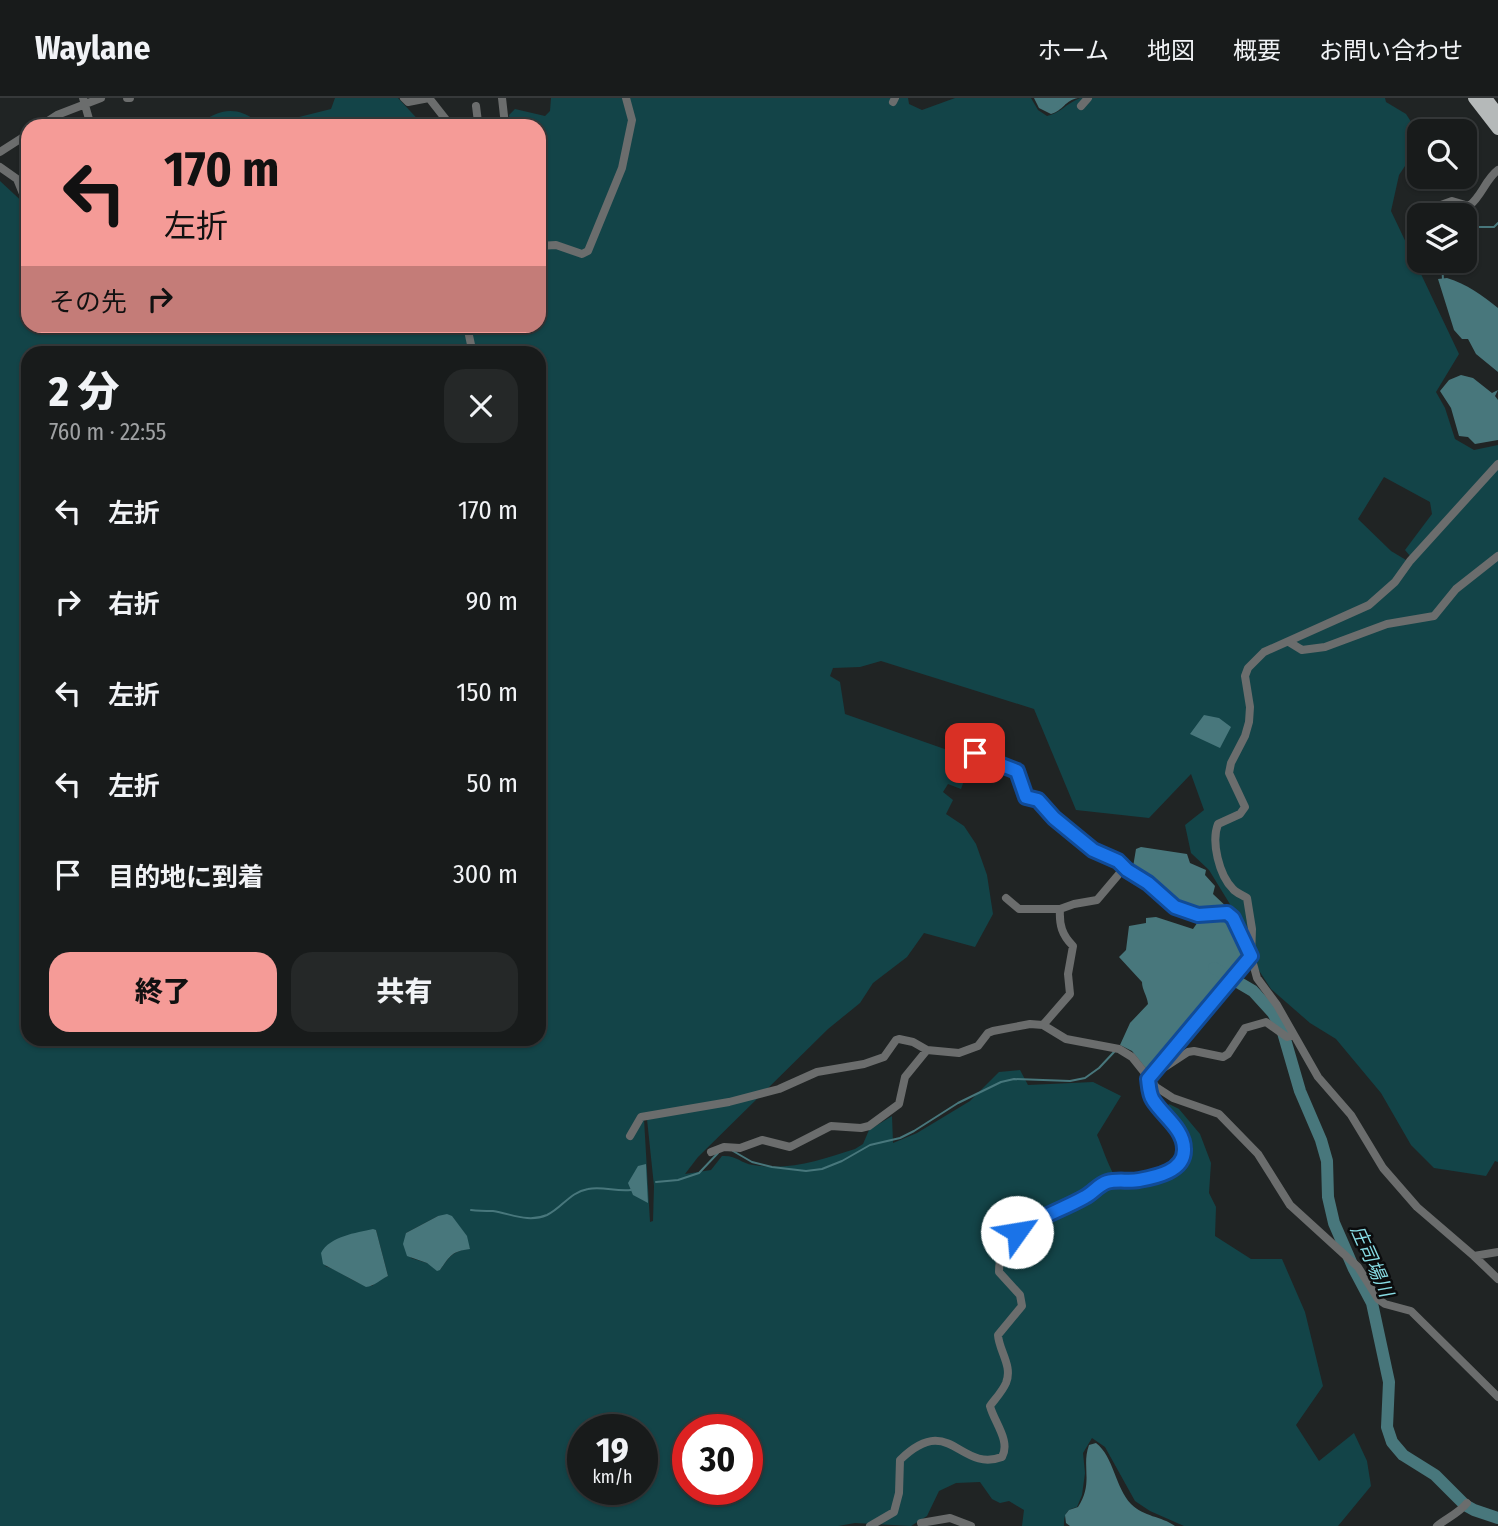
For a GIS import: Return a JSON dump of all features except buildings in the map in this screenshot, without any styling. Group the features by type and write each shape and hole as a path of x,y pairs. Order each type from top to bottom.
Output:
{"main road":[{"path":"1474,98 1497,121"},
{"path":"1486,98 1497,121"}],"street":[{"path":"51,119 83,102 101,98"},
{"path":"404,98 408,102 429,98 446,119"},
{"path":"502,98 504,119"},
{"path":"546,246 556,245 582,254 588,251 622,169 632,120 626,98"},
{"path":"1082,106 1088,98"},
{"path":"83,102 89,119"},
{"path":"476,106 478,119"},
{"path":"0,152 21,138"},
{"path":"0,167 17,179 21,189"},
{"path":"1472,203 1482,193 1489,176 1498,170"},
{"path":"870,1526 894,1512 899,1493 900,1460 924,1441 945,1442 987,1461 1002,1457 1005,1451 1004,1439 990,1406 1005,1386 1008,1377 1008,1365 999,1346 998,1335 1022,1306 1020,1295 999,1272 1003,1250 1017,1232 1030,1223 1086,1197 1108,1181 1138,1181 1170,1171 1180,1164 1185,1153 1178,1131 1151,1098 1148,1079 1251,956 1252,929 1247,898 1233,889 1219,864 1214,834 1217,824 1240,814 1245,807 1229,773 1231,762 1249,722 1250,707 1245,676 1248,668 1264,652 1369,606 1395,582 1410,561 1498,464"},
{"path":"1289,642 1302,650 1325,647 1387,624 1434,616 1456,589 1498,556"},
{"path":"975,753 972,760 999,764 1017,771 1026,797 1038,800 1054,818 1093,850 1118,861 1175,907 1198,915 1227,913 1233,918 1251,956 1256,978 1277,1005 1318,1077 1351,1115 1393,1180 1428,1219 1498,1279"},
{"path":"1006,898 1019,909 1060,909 1097,900 1119,874 1127,870"},
{"path":"1043,1025 1070,994 1068,974 1073,946 1063,936 1060,909"},
{"path":"1148,1079 1188,1052 1200,1051 1223,1057 1228,1054 1245,1028 1266,1022 1287,1037 1293,1035"},
{"path":"630,1136 641,1117 729,1102 779,1089 817,1072 864,1064 884,1057 899,1039 913,1042 927,1050 966,1052 978,1046 988,1033 993,1031 1026,1024 1043,1025 1066,1039 1117,1048 1132,1057 1148,1079 1173,1098 1219,1114 1258,1154 1290,1205 1359,1267 1378,1299 1385,1304 1411,1311 1498,1397"},
{"path":"711,1152 724,1147 740,1148 762,1140 790,1147 831,1126 869,1126 899,1104 905,1077 927,1050"},
{"path":"1474,1256 1498,1252"},
{"path":"1437,1526 1467,1503"},
{"path":"921,1523 950,1518 971,1526"}],"shaded area":[{"path":"335,98 398,98 418,119 291,119 331,109"},
{"path":"551,98 908,98 909,104 922,110 955,98 1031,98 1038,110 1047,116 1080,98 1385,98 1386,102 1406,114 1409,119 1407,119 1407,163 1399,175 1391,211 1407,245 1407,273 1420,273 1459,354 1436,392 1445,408 1455,439 1474,450 1498,445 1498,1162 1495,1161 1486,1176 1434,1168 1411,1145 1381,1093 1336,1039 1310,1023 1271,989 1258,969 1255,945 1209,870 1191,853 1185,825 1204,810 1191,774 1149,818 1076,810 1034,709 881,661 860,667 833,668 830,676 840,682 845,714 956,753 969,767 961,789 948,784 943,792 953,800 946,814 964,826 976,844 987,875 993,914 975,947 924,933 907,957 873,983 860,1003 828,1029 698,1157 685,1174 711,1170 722,1156 749,1164 780,1167 817,1160 855,1149 863,1144 869,1130 892,1116 893,1143 917,1133 970,1101 999,1072 1020,1070 1028,1085 1093,1082 1121,1096 1097,1135 1118,1180 1136,1186 1148,1185 1171,1176 1187,1161 1189,1152 1186,1140 1166,1108 1169,1104 1179,1109 1200,1134 1211,1163 1209,1193 1216,1207 1215,1236 1251,1259 1282,1259 1305,1312 1323,1386 1296,1425 1319,1461 1354,1433 1367,1461 1371,1486 1338,1526 1184,1526 1135,1501 1105,1447 1092,1438 1083,1453 1085,1473 1082,1495 1077,1507 1066,1513 1064,1526 1022,1526 1024,1510 1009,1501 1000,1503 992,1499 980,1482 956,1483 939,1491 927,1516 911,1526 855,1523 838,1526 0,1526 0,181 21,200 21,333 546,333 546,119 510,119 509,115 515,109 545,116 550,111","holes":["1384,477 1430,502 1432,514 1405,550 1410,556 1406,560 1391,551 1358,519","644,1119 647,1119 654,1186 653,1221 650,1222","438,1216 470,1248 452,1255 440,1270 411,1258 406,1233","376,1230 388,1276 372,1286 325,1266"]},
{"path":"1034,98 1078,98 1051,114 1039,108"},
{"path":"226,111 253,119 208,119"},
{"path":"1447,278 1474,290 1498,308 1498,372 1476,354 1468,339 1462,339 1454,330 1438,279"},
{"path":"1461,375 1473,378 1492,393 1498,390 1495,396 1498,400 1498,440 1475,444 1468,437 1459,436 1451,408 1440,391 1449,380"},
{"path":"1204,715 1219,718 1231,727 1220,748 1190,734"},
{"path":"1141,847 1187,854 1190,863 1206,870 1205,875 1215,886 1213,894 1230,910 1197,912 1177,903 1133,867 1136,849"},
{"path":"1227,916 1234,923 1246,955 1148,1071 1132,1051 1120,1045 1130,1023 1148,1004 1142,982 1119,957 1126,950 1129,926 1146,923 1146,918 1156,917 1193,929 1200,919"},
{"path":"646,1164 648,1203 633,1195 628,1183 638,1166"},
{"path":"447,1214 452,1216 467,1236 470,1249 455,1253 437,1271 427,1263 407,1256 403,1244 406,1233"},
{"path":"376,1230 388,1276 366,1287 323,1264 321,1253 325,1247 344,1236"},
{"path":"1096,1443 1107,1456 1121,1489 1131,1504 1141,1512 1175,1526 1070,1526 1066,1523 1065,1515 1069,1510 1078,1507 1083,1498 1087,1453 1089,1445"}],"waterway":[{"path":"1477,227 1494,227 1498,223"},
{"path":"1443,273 1443,280"},
{"name":"庄司場川","path":"1214,968 1253,991 1273,1013 1282,1029 1300,1091 1327,1161 1328,1197 1334,1223 1372,1303 1389,1382 1387,1427 1392,1442 1403,1455 1435,1475 1465,1505 1498,1518"},
{"path":"733,1151 752,1162 772,1167 806,1171 822,1169 870,1145 900,1138 958,1103 1001,1082 1014,1079 1070,1081 1085,1078 1115,1051"},
{"path":"656,1182 678,1180 699,1173 718,1153"},
{"path":"471,1210 533,1218 547,1215 571,1197 588,1189 631,1190"}],"route":[{"path":"975,753 972,760 999,764 1017,771 1026,797 1038,800 1054,818 1093,850 1118,861 1175,907 1198,915 1227,913 1233,918 1251,956 1148,1079 1151,1098 1178,1131 1184,1143 1185,1153 1180,1164 1170,1171 1138,1181 1108,1181 1086,1197 1047,1214 1017,1232"}]}
